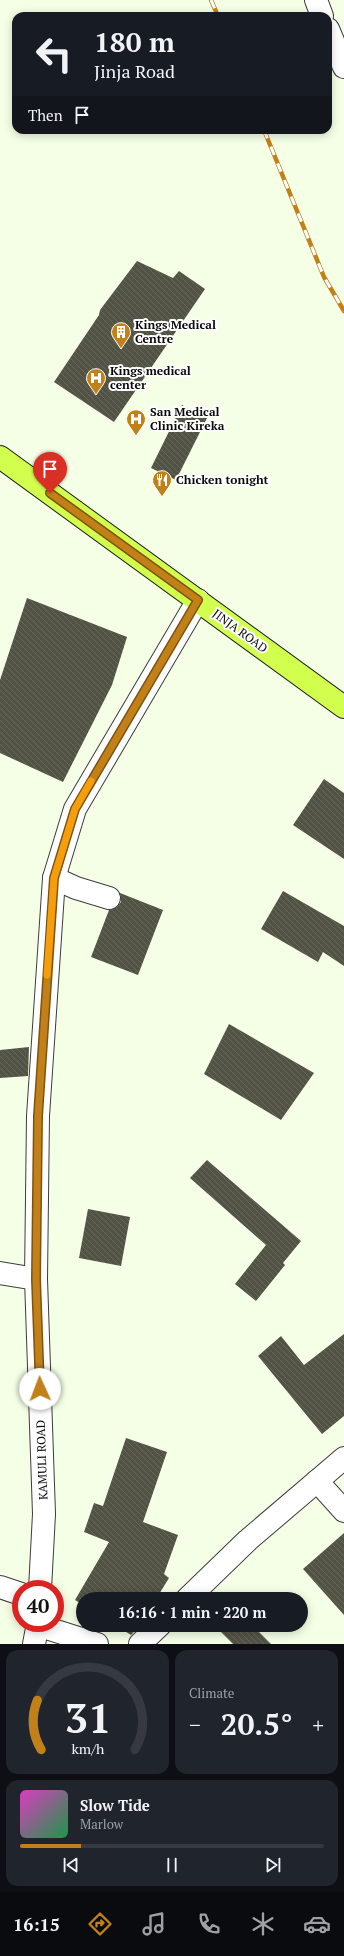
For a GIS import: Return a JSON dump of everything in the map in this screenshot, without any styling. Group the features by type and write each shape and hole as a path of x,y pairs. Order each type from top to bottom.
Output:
{"highway":[{"name":"JINJA ROAD","path":"0,457 344,707"}],"street":[{"path":"316,0 320,12"},
{"path":"332,38 344,67"},
{"name":"KAMULI ROAD","path":"40,1580 44,1514 36,1279 38,1116 54,878 75,809 198,600"},
{"path":"54,878 76,888 109,898"},
{"path":"0,1273 36,1279"},
{"path":"194,1592 248,1540 344,1458"},
{"path":"317,1481 344,1511"},
{"path":"0,1587 12,1591"},
{"path":"41,1632 97,1644"},
{"path":"140,1644 153,1632"}],"building":[{"name":"Kings Medical Centre","path":"137,261 173,278 179,271 205,289 114,422 54,382 99,315 100,310"},
{"path":"182,405 207,418 176,480 151,468"},
{"path":"27,598 127,637 112,685 63,782 0,753 0,680"},
{"path":"324,779 344,793 344,859 293,825"},
{"path":"283,891 344,926 344,966 323,952 318,962 261,929"},
{"path":"120,893 163,910 138,975 91,957 109,910 117,907 121,902"},
{"path":"229,1024 314,1073 281,1120 204,1074"},
{"path":"29,1047 28,1076 0,1078 0,1050"},
{"path":"207,1160 301,1241 283,1263 285,1265 256,1301 235,1284 266,1245 190,1178"},
{"path":"88,1209 130,1217 121,1266 79,1258"},
{"path":"344,1334 344,1416 322,1434 258,1356 281,1336 304,1365"},
{"path":"126,1438 167,1452 143,1522 178,1535 164,1574 169,1578 160,1592 80,1592 109,1542 84,1532 94,1503 103,1506"},
{"path":"344,1533 344,1615 303,1569"},
{"path":"126,1632 134,1632 131,1635"},
{"path":"221,1632 259,1632 271,1644 233,1644"}],"railway":[{"path":"211,0 216,12"},
{"path":"266,134 324,277 344,311"}],"slow traffic":[{"path":"47,975 54,878 75,809 91,781"}],"place":[{"name":"Kings Medical Centre","path":"121,349"},
{"name":"Kings medical center","path":"96,395"},
{"name":"San Medical Clinic Kireka","path":"136,436"},
{"name":"Chicken tonight","path":"162,497"}],"route":[{"path":"40,1389 36,1279 38,1116 54,878 75,809 198,600 50,493"}]}
